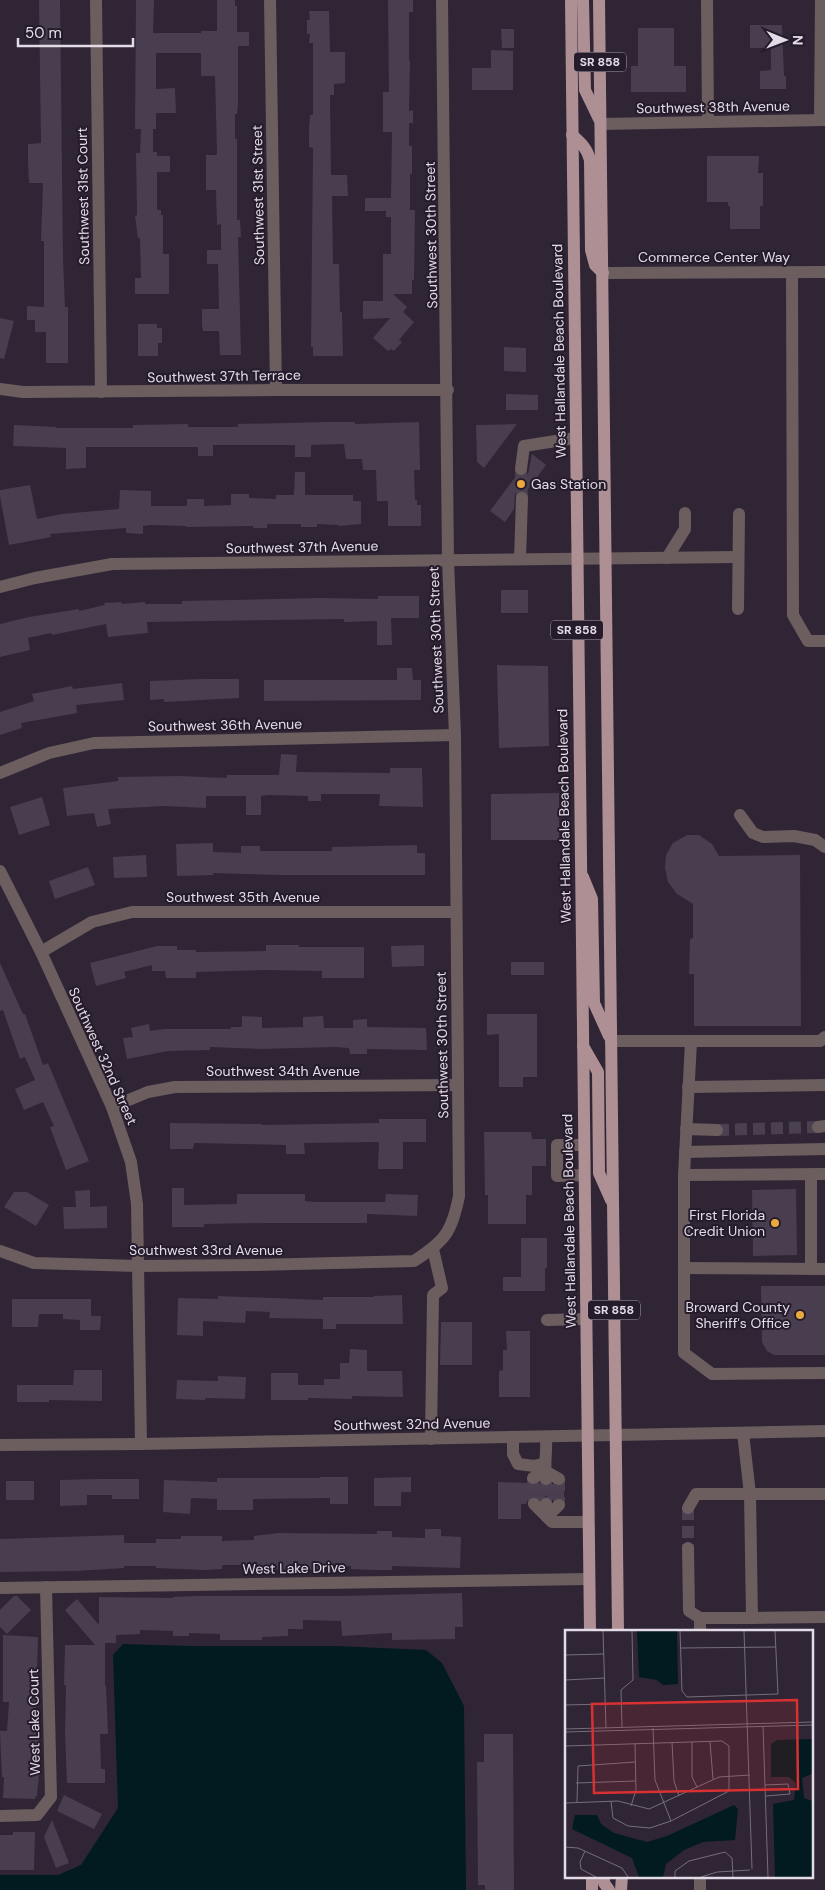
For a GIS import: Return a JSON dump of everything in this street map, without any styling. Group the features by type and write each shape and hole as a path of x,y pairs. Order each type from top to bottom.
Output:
{"main road":[{"name":"West Hallandale Beach Boulevard","path":"571,0 576,559 590,1630"},
{"path":"583,0 585,90 601,124"},
{"name":"SR 858","path":"599,0 618,1630"},
{"path":"572,135 583,145 590,160 591,250 595,265 603,273"},
{"path":"580,870 592,899 594,1003 611,1041"},
{"path":"582,1044 598,1072 599,1173 613,1204"},
{"path":"604,1878 604,1883 609,1890"}],"street":[{"name":"Southwest 31st Court","path":"96,0 101,392"},
{"name":"Southwest 31st Street","path":"270,0 276,390"},
{"name":"Southwest 30th Street","path":"414,1261 433,1249 449,1232 459,1196 455,735 448,560 448,390 442,0"},
{"path":"707,0 708,122"},
{"path":"820,0 822,120"},
{"name":"Southwest 38th Avenue","path":"601,124 822,120"},
{"path":"792,272 793,615 808,641 825,641"},
{"name":"Commerce Center Way","path":"603,273 825,272"},
{"name":"Southwest 37th Terrace","path":"0,389 23,392 448,390"},
{"path":"521,470 524,446 575,438"},
{"path":"520,559 522,498"},
{"path":"667,558 685,528 685,513"},
{"path":"738,609 739,514"},
{"name":"Southwest 37th Avenue","path":"0,587 35,578 112,564 738,557"},
{"name":"Southwest 36th Avenue","path":"0,772 50,753 94,743 455,735"},
{"path":"740,815 753,833 763,837 794,836 815,840 825,847"},
{"name":"Southwest 32nd Street","path":"0,871 41,952 112,1107 131,1162 137,1204 141,1444"},
{"name":"Southwest 35th Avenue","path":"41,952 92,922 132,912 456,912"},
{"path":"611,1041 820,1041 825,1037"},
{"path":"690,1042 684,1175 684,1353 712,1374 825,1373"},
{"name":"Southwest 34th Avenue","path":"112,1107 148,1092 174,1087 457,1085"},
{"path":"688,1087 825,1085"},
{"path":"686,1129 717,1130"},
{"path":"584,1145 557,1145 557,1176 584,1175"},
{"path":"685,1152 825,1149"},
{"path":"810,1174 811,1269"},
{"path":"684,1175 825,1174"},
{"path":"431,1439 433,1295 442,1288 433,1249"},
{"name":"Southwest 33rd Avenue","path":"0,1252 34,1263 138,1266 256,1266 414,1261"},
{"path":"684,1268 825,1269"},
{"path":"547,1320 586,1319"},
{"name":"Southwest 32nd Avenue","path":"0,1445 825,1431"},
{"path":"743,1433 750,1494 752,1618"},
{"path":"513,1437 513,1454 518,1464 534,1466 546,1474 546,1436"},
{"path":"688,1508 696,1494 825,1494"},
{"path":"546,1508 552,1522 588,1522"},
{"path":"688,1548 689,1611 700,1618 825,1617"},
{"name":"West Lake Drive","path":"0,1588 589,1579"},
{"name":"West Lake Court","path":"0,1816 37,1815 50,1797 46,1587"},
{"path":"700,1618 700,1630"}],"shaded area":[{"path":"123,1644 335,1646 426,1650 442,1663 464,1706 466,1890 0,1890 0,1875 58,1875 81,1865 118,1808 113,1655"}],"building":[{"path":"39,0 60,0 63,258 65,307 68,307 68,363 46,363 46,332 35,332 35,320 27,320 27,306 44,307 44,241 41,241 43,183 29,183 28,161 28,144 41,143"},
{"path":"136,0 154,0 153,33 217,31 217,0 235,0 235,6 237,6 237,32 249,32 249,46 238,46 238,104 237,114 235,114 235,139 237,139 237,220 240,220 241,237 238,237 241,355 220,355 219,331 203,331 202,325 202,309 219,309 218,264 207,264 207,250 221,250 221,224 217,225 216,190 206,190 206,155 216,155 217,153 215,76 201,76 201,53 156,53 156,89 175,88 176,113 156,113 156,129 153,129 153,152 157,152 157,156 170,156 170,172 157,172 157,210 161,210 161,215 163,215 163,254 169,254 169,294 135,294 135,278 141,278 140,238 138,238 135,216 137,215 136,153 140,153 141,129 135,129"},
{"path":"388,0 413,0 413,12 409,12 409,111 413,110 413,123 409,123 409,146 412,146 410,210 415,210 414,280 412,280 412,294 393,294 407,307 403,312 414,322 399,340 402,342 394,351 391,349 388,351 373,338 390,318 363,319 363,301 383,301 383,254 391,254 391,217 386,217 386,211 365,211 365,198 391,198 392,132 383,132 383,92 389,92"},
{"path":"309,11 329,11 330,52 345,52 345,83 334,84 334,95 330,95 331,175 347,175 348,196 332,196 333,264 339,264 343,356 313,356 313,347 311,347 313,148 309,147 309,130 310,115 313,115 313,43 309,43 310,34 307,34 307,20 310,20"},
{"path":"750,25 782,25 786,89 760,89 760,71 771,70 771,48 750,48"},
{"path":"638,28 674,28 674,66 686,66 686,92 631,92 631,66 638,66"},
{"path":"501,29 514,29 514,48 502,48"},
{"path":"491,50 513,51 513,90 472,90 472,68 491,68"},
{"path":"707,156 759,156 758,173 763,173 763,206 760,206 760,229 730,229 730,206 728,206 728,202 707,202"},
{"path":"0,318 14,321 4,359 0,358"},
{"path":"138,324 157,324 157,328 162,328 162,343 158,343 158,356 138,356"},
{"path":"504,347 526,348 526,372 504,371"},
{"path":"506,394 538,395 538,410 506,410"},
{"path":"355,422 355,424 419,422 420,470 414,470 415,500 417,500 417,505 421,505 421,526 388,526 388,501 377,501 376,470 363,470 362,459 346,459 344,444 311,445 311,457 295,457 295,445 213,445 213,456 198,456 198,447 86,447 86,468 66,469 66,448 13,446 14,425 56,428 133,428 133,425 188,424 188,427 238,427 238,424"},
{"path":"517,424 484,468 477,462 476,425"},
{"name":"Gas Station","path":"532,454 546,465 527,491 522,490 515,493 514,509 505,522 490,511 516,476 524,477 528,474"},
{"path":"295,472 305,472 305,495 353,495 353,501 361,501 361,524 339,526 317,524 317,527 301,527 301,524 267,524 267,528 253,528 253,526 186,527 150,525 143,526 143,534 126,533 126,528 50,534 51,537 9,545 0,496 0,490 30,485 37,519 61,514 119,509 120,490 151,491 151,506 187,506 187,499 204,499 204,506 231,505 231,494 249,494 249,498 276,499 276,495 294,495"},
{"path":"501,590 528,590 528,613 501,613"},
{"path":"378,596 419,596 419,618 391,618 392,645 377,645 377,621 344,622 344,619 147,622 148,633 108,637 106,624 28,638 30,650 0,657 0,624 29,617 79,609 79,611 105,605 104,603 145,602 145,604 182,604 182,601 320,598 378,599"},
{"path":"497,665 548,666 549,746 499,748"},
{"path":"397,668 412,668 413,680 421,680 421,700 264,701 264,680 397,680"},
{"path":"239,679 239,698 164,702 164,699 150,700 150,681"},
{"path":"122,683 124,700 76,705 77,713 21,723 22,728 0,735 0,712 34,701 32,694 72,686 73,689"},
{"path":"281,754 297,755 296,772 390,773 390,768 422,768 423,807 379,806 380,794 321,794 321,801 308,801 308,796 268,795 261,796 261,815 246,815 246,796 206,796 206,808 165,806 108,809 111,824 97,827 94,813 67,816 63,788 118,781 118,777 179,776 227,778 227,775 279,775"},
{"path":"559,793 559,840 491,840 491,794"},
{"path":"42,797 50,825 19,835 10,807"},
{"path":"687,835 699,835 712,844 719,856 800,855 801,1026 694,1026 694,974 689,974 690,939 693,938 693,904 677,894 668,882 665,868 666,855 673,843"},
{"path":"213,843 213,852 241,853 241,846 260,846 260,851 332,851 332,847 417,845 417,853 425,853 425,875 213,873 213,875 177,876 176,844"},
{"path":"146,855 147,877 114,878 113,857"},
{"path":"88,867 95,885 55,899 49,881"},
{"path":"266,945 364,947 364,978 322,978 322,971 266,970 196,972 196,978 166,978 165,971 152,971 152,965 124,972 126,978 96,986 90,963 157,946 177,946 177,950 196,950 196,952 266,951"},
{"path":"424,945 424,966 392,967 391,946"},
{"path":"511,962 544,962 544,975 511,975"},
{"path":"0,963 23,1014 25,1014 43,1065 48,1063 89,1161 66,1170 50,1127 54,1126 43,1102 24,1110 15,1089 35,1080 25,1057 20,1059 3,1010 0,1011"},
{"path":"487,1014 537,1014 537,1077 523,1077 523,1087 499,1087 499,1034 487,1035"},
{"path":"242,1016 262,1017 262,1028 303,1027 303,1017 323,1016 324,1028 353,1028 353,1020 367,1019 367,1027 426,1028 427,1050 367,1049 367,1054 350,1054 349,1048 334,1047 261,1049 210,1047 210,1050 168,1051 127,1059 123,1038 133,1037 131,1028 149,1024 150,1031 164,1029 231,1029 231,1027 242,1027"},
{"path":"379,1119 426,1119 426,1142 403,1142 403,1169 378,1169 379,1142 304,1143 305,1154 286,1154 286,1145 194,1143 193,1149 170,1149 170,1123 262,1125 379,1123"},
{"path":"484,1132 531,1132 532,1139 546,1139 546,1166 532,1166 532,1195 526,1195 526,1224 488,1224 488,1195 485,1195"},
{"path":"172,1188 184,1188 184,1205 237,1204 237,1194 305,1194 305,1201 316,1202 385,1202 386,1194 418,1195 417,1216 367,1214 367,1223 204,1224 204,1227 172,1227"},
{"name":"First Florida Credit Union","path":"796,1189 797,1255 753,1256 752,1190"},
{"path":"90,1190 90,1207 107,1206 107,1228 64,1229 63,1207 76,1207 75,1191"},
{"path":"14,1192 27,1192 49,1205 36,1226 4,1207"},
{"path":"521,1238 547,1238 545,1291 503,1291 503,1277 521,1277"},
{"path":"761,1286 825,1286 825,1355 774,1355 767,1351 762,1342"},
{"path":"402,1295 403,1324 336,1324 336,1329 323,1329 323,1319 269,1318 270,1312 246,1311 245,1323 203,1321 203,1336 177,1335 178,1298 218,1299 218,1296 323,1300 323,1297"},
{"path":"12,1299 91,1299 91,1316 101,1316 100,1330 80,1330 80,1320 63,1319 63,1314 39,1314 38,1327 12,1327"},
{"path":"441,1322 472,1322 472,1365 440,1365"},
{"path":"506,1331 530,1331 530,1397 499,1397 499,1371 503,1370 503,1350 507,1350"},
{"path":"350,1349 367,1350 367,1371 402,1371 403,1397 352,1396 352,1399 308,1398 308,1400 271,1400 271,1373 298,1373 298,1385 324,1385 324,1379 340,1379 340,1363 349,1363"},
{"path":"74,1370 102,1370 102,1401 49,1400 49,1402 17,1402 17,1385 73,1385"},
{"path":"218,1376 246,1377 245,1399 176,1399 177,1380 218,1381"},
{"path":"348,1477 348,1504 330,1504 330,1498 253,1499 253,1510 217,1510 217,1499 191,1498 190,1514 163,1512 164,1480 217,1482 217,1478"},
{"path":"411,1477 411,1492 401,1492 401,1506 374,1506 374,1478"},
{"path":"139,1479 139,1499 112,1499 112,1495 87,1495 87,1505 60,1506 60,1480"},
{"path":"6,1481 34,1481 34,1500 6,1500"},
{"path":"498,1482 527,1483 533,1486 539,1484 546,1487 552,1484 559,1487 564,1486 564,1498 557,1497 553,1500 546,1496 540,1499 531,1496 526,1504 521,1504 521,1519 498,1519"},
{"path":"425,1529 441,1529 441,1536 461,1537 460,1568 392,1566 392,1570 377,1570 351,1569 351,1566 319,1566 319,1570 255,1569 255,1565 222,1565 222,1569 205,1570 156,1568 156,1566 124,1566 124,1568 75,1571 0,1572 0,1539 124,1535 124,1543 156,1543 156,1539 181,1539 181,1536 222,1536 222,1541 254,1540 254,1536 278,1533 377,1534 377,1531 392,1531 392,1537 425,1538"},
{"path":"462,1593 463,1627 455,1627 455,1639 392,1640 392,1633 342,1636 341,1621 303,1620 303,1629 288,1629 288,1636 262,1637 262,1640 220,1640 220,1634 189,1633 189,1636 173,1636 173,1631 140,1630 140,1634 116,1635 116,1643 105,1643 108,1734 100,1734 101,1769 105,1769 105,1783 67,1783 66,1685 64,1685 65,1645 95,1645 65,1610 77,1599 99,1625 99,1597 173,1598 197,1596 341,1596"},
{"path":"14,1596 17,1596 31,1610 7,1634 0,1627 0,1610"},
{"path":"3,1635 38,1637 35,1732 39,1733 39,1774 37,1796 35,1799 3,1798 4,1777 2,1777 0,1731 7,1731 9,1702 3,1702"},
{"path":"484,1734 513,1734 514,1890 485,1890 485,1885 478,1885 477,1762 484,1762"},
{"path":"64,1795 102,1814 94,1829 57,1811"},
{"path":"52,1820 69,1863 56,1868 44,1837"},
{"path":"13,1832 35,1832 34,1870 0,1870 0,1835 13,1835"}],"tunnel":[{"path":"521,469 522,498"},
{"path":"717,1130 818,1127"},
{"path":"533,1478 534,1504"},
{"path":"546,1479 546,1504"},
{"path":"559,1479 559,1505"},
{"path":"688,1508 688,1548"}],"place":[{"name":"Gas Station","path":"521,484"},
{"name":"First Florida Credit Union","path":"775,1223"},
{"name":"Broward County Sheriff's Office","path":"800,1315"}]}
